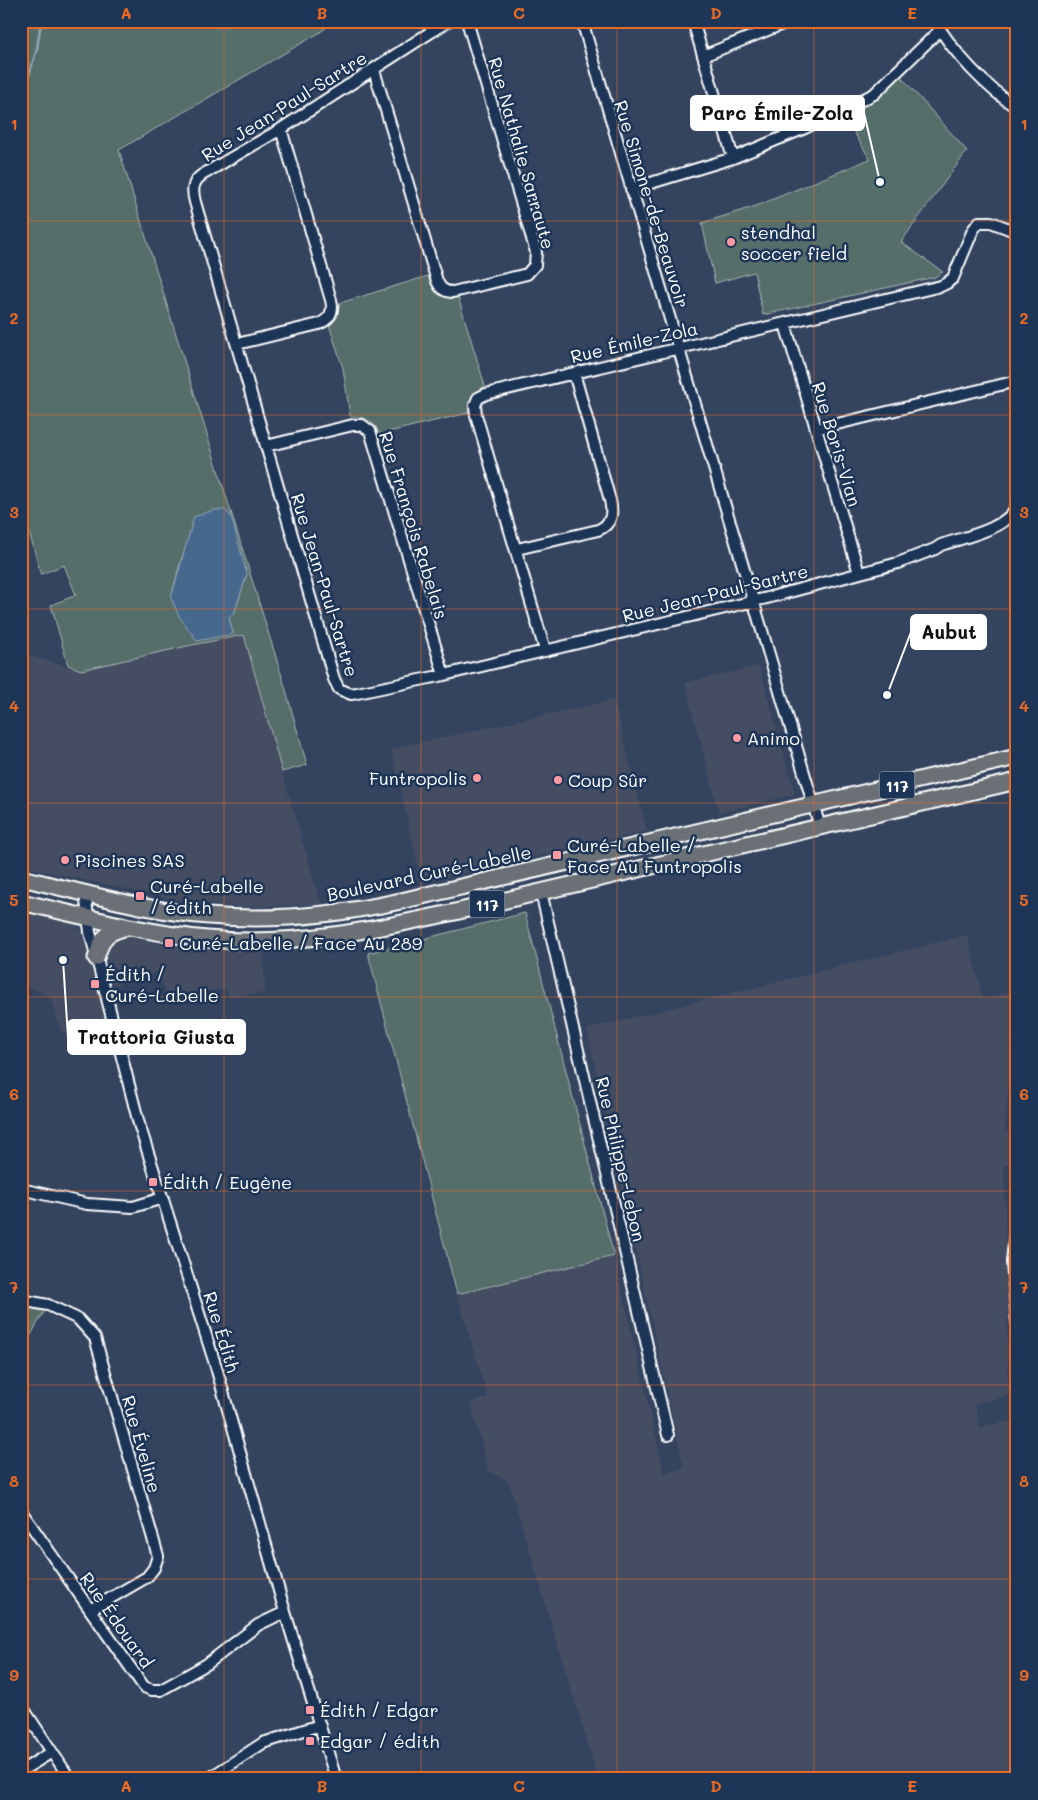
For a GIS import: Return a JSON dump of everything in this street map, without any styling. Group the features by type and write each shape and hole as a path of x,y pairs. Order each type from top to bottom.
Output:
{"main road":[{"name":"Boulevard Curé-Labelle","path":"21,878 148,907 208,916 262,918 330,914 400,901 1017,757"},
{"name":"117","path":"21,902 165,934 208,939 252,941 304,939 380,929 1017,781"},
{"path":"96,958 101,942 106,936 112,931 129,926"}],"street":[{"name":"Rue Jean-Paul-Sartre","path":"448,21 281,129 202,175 196,180 193,187 195,202 334,679 339,689 350,694 357,693 754,602 898,563 941,545 999,526 1017,506"},
{"name":"Rue Nathalie Sarraute","path":"374,70 440,288 444,291 453,292 527,274 535,266 536,252 467,21"},
{"name":"Rue Simone-de-Beauvoir","path":"582,21 820,827"},
{"path":"693,21 733,158"},
{"path":"703,56 790,21"},
{"path":"631,189 733,158 805,128 874,94 938,26 988,86 1017,108"},
{"path":"237,344 319,324 329,318 332,310 331,300 281,129"},
{"name":"Rue Émile-Zola","path":"545,650 517,549 476,415 477,400 486,394 944,285 955,274 973,230 979,222 992,222 1017,232"},
{"name":"Rue Boris-Vian","path":"785,324 859,573"},
{"path":"517,549 598,530 608,524 610,519 612,511 610,500 574,373"},
{"path":"816,429 1017,381"},
{"name":"Rue François Rabelais","path":"266,446 350,426 362,425 368,428 444,674"},
{"name":"Rue Philippe-Lebon","path":"541,892 668,1435"},
{"name":"Rue Édith","path":"84,893 96,958 139,1124 219,1377 285,1612 336,1779"},
{"path":"21,1189 87,1204 133,1207 163,1198"},
{"path":"1017,1208 1012,1275 1017,1322"},
{"name":"Rue Éveline","path":"21,1300 48,1305 78,1319 94,1338 158,1556 154,1568 147,1577 90,1610"},
{"name":"Rue Édouard","path":"21,1511 144,1686 152,1690 161,1690 207,1664 258,1625 285,1612"},
{"path":"21,1705 70,1779"},
{"path":"208,1779 263,1743 320,1725"},
{"path":"21,1771 52,1752"}],"shaded area":[{"path":"244,635 321,904 242,907 181,901 21,866 21,654 81,670"},
{"path":"759,666 795,794 719,813 685,683"},
{"path":"614,700 647,831 422,883 391,749"},
{"path":"21,911 73,923 79,931 81,930 106,1021 62,1033 50,997 24,984 21,990"},
{"path":"120,935 169,946 170,944 263,951 265,993 229,996 227,989 189,993 167,998 159,972 113,986 107,966 109,966 106,951 107,942"},
{"path":"967,935 983,999 1015,991 1005,1132 1017,1131 1017,1162 1004,1165 1009,1396 975,1404 980,1427 1017,1420 1017,1779 598,1779 509,1482 488,1470 471,1402 488,1398 457,1294 614,1256 664,1473 684,1468 587,1029"}],"green space":[{"path":"21,21 335,21 319,33 119,150 283,680 307,765 282,772 244,635 81,670 68,665 51,605 76,595 64,565 41,574 21,504","holes":["188,540 247,574 235,611 229,618 233,633 171,598"]},
{"path":"897,72 967,151 901,242 943,272 935,277 763,315 754,272 715,283 702,223 759,205 870,159 841,111 874,94"},
{"path":"428,276 435,292 458,297 485,386 472,397 468,413 380,434 368,420 350,416 343,368 329,325 337,318 340,303"},
{"path":"525,913 614,1256 457,1294 368,953"},
{"path":"21,1300 48,1305 21,1352"}],"water":[{"path":"214,510 225,510 231,516 247,574 235,611 229,618 233,634 197,641 179,616 171,598 194,517"}],"waterway":[{"path":"21,101 37,49 41,21"},
{"path":"21,464 23,473 21,477"}],"place":[{"name":"Parc Émile-Zola","path":"880,182"},
{"name":"stendhal soccer field","path":"731,242"},
{"name":"Aubut","path":"887,695"},
{"name":"Animo","path":"737,738"},
{"name":"Funtropolis","path":"477,778"},
{"name":"Coup Sûr","path":"558,780"},
{"name":"Curé-Labelle / Face Au Funtropolis","path":"557,855"},
{"name":"Piscines SAS","path":"65,860"},
{"name":"Curé-Labelle / édith","path":"140,896"},
{"name":"Curé-Labelle / Face Au 289","path":"169,943"},
{"name":"Trattoria Giusta","path":"63,960"},
{"name":"Édith / Curé-Labelle","path":"95,984"},
{"name":"Édith / Eugène","path":"153,1182"},
{"name":"Édith / Edgar","path":"310,1710"},
{"name":"Edgar / édith","path":"310,1741"}]}
